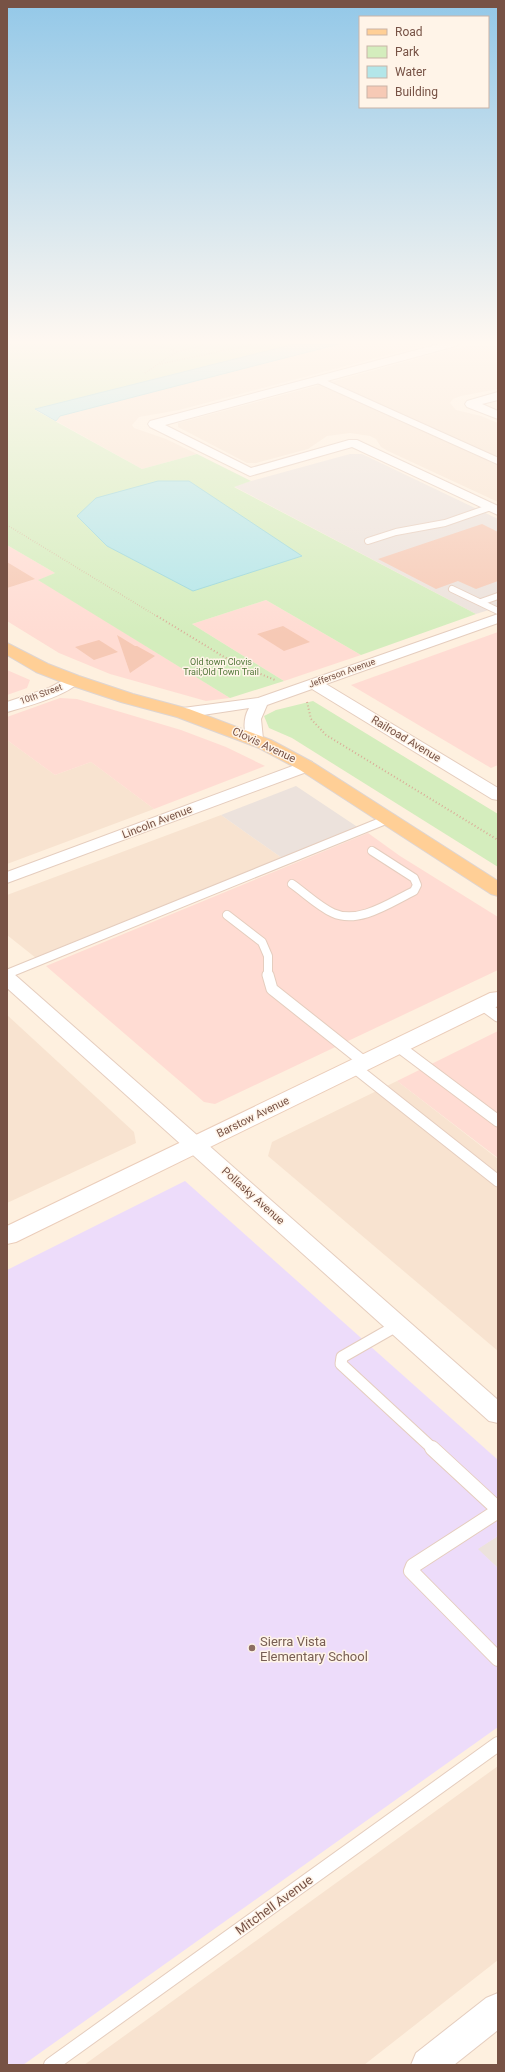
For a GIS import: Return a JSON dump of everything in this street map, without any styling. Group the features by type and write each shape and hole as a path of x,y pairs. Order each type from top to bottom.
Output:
{"main road":[{"name":"Clovis Avenue","path":"7,648 42,668 73,680 127,698 183,713 255,739 306,766 498,890"},
{"name":"Barstow Avenue","path":"9,1233 196,1146 359,1064 493,1006"}],"street":[{"path":"187,441 250,472 353,443 494,509"},
{"name":"Jefferson Avenue","path":"183,713 210,711 261,702 498,618"},
{"name":"10th Street","path":"7,707 54,691 73,680"},
{"name":"Railroad Avenue","path":"313,683 491,783 498,795"},
{"path":"255,739 251,722 253,715 261,702"},
{"name":"Lincoln Avenue","path":"7,878 306,766"},
{"name":"Pollasky Avenue","path":"7,978 498,1414"},
{"path":"428,2065 498,2009"}],"lane":[{"path":"453,441 498,461"},
{"path":"368,541 396,532 445,523 494,509"},
{"path":"452,589 498,611"},
{"path":"481,602 498,596"},
{"path":"7,974 388,819"},
{"path":"292,884 334,913 345,916 360,915 414,891 417,884 414,878 372,851"},
{"path":"226,915 262,942 268,956 268,975 272,989 498,1181"},
{"path":"398,1046 498,1121"},
{"path":"398,1326 342,1357 341,1364 498,1510 412,1566 411,1571 498,1659"},
{"name":"Mitchell Avenue","path":"51,2065 498,1744"}],"path":[{"path":"7,525 234,663 273,678 280,685 306,698 311,719 326,735 498,840"}],"shaded area":[{"path":"91,441 169,441 197,454 142,469"},
{"path":"204,441 320,441 308,449 256,463 247,463"},
{"path":"377,441 444,441 498,465 498,502 388,451 381,447"},
{"path":"460,441 498,441 498,458"},
{"path":"350,454 362,454 498,519 498,607 476,614 233,486"},
{"path":"7,545 55,573 39,580 230,698 206,701 110,674 59,653 7,621"},
{"path":"266,600 361,655 284,681 192,624"},
{"path":"498,632 498,765 491,768 351,685"},
{"path":"7,670 30,680 27,688 7,695"},
{"path":"60,698 77,699 181,730 226,747 265,766 154,809 91,762 55,775 7,740 7,717"},
{"path":"7,740 55,775 91,762 154,809 7,864"},
{"path":"296,786 359,828 282,858 221,815"},
{"path":"221,815 282,858 36,958 7,935 7,895"},
{"path":"368,833 400,856 498,917 498,970 215,1104 204,1102 46,966"},
{"path":"7,1015 134,1132 136,1143 7,1203"},
{"path":"498,1031 498,1158 397,1081"},
{"path":"397,1081 498,1159 498,1351 268,1156 272,1142"},
{"name":"Sierra Vista Elementary School","path":"185,1181 498,1460 498,1536 478,1549 498,1568 498,1727 23,2065 7,2065 7,1270"},
{"path":"498,1536 498,1568 477,1549"},
{"path":"498,1766 498,1960 364,2065 84,2065"}],"green space":[{"name":"Old town Clovis Trail;Old Town Trail","path":"7,441 91,441 142,469 197,454 251,481 234,487 476,614 361,655 266,600 192,624 284,681 230,698 38,580 55,573 7,545"},
{"path":"313,701 498,814 498,867 292,738 269,728 264,716 276,710"}],"water":[{"path":"158,481 189,481 302,556 193,591 107,546 77,516 96,498"}],"building":[{"path":"482,524 498,532 498,581 476,589 458,581 436,589 378,559"},
{"path":"7,562 35,579 7,588"},
{"path":"283,626 310,642 284,651 257,634"},
{"path":"117,635 135,646 155,656 130,673"},
{"path":"99,640 118,652 94,660 75,647"}],"place":[{"name":"Sierra Vista Elementary School","path":"252,1648"}]}
